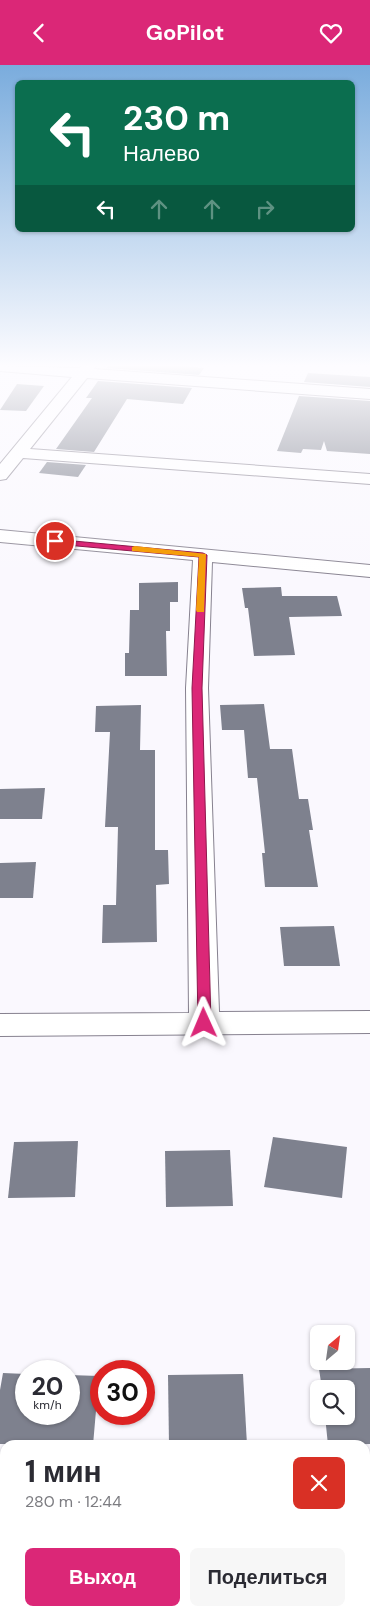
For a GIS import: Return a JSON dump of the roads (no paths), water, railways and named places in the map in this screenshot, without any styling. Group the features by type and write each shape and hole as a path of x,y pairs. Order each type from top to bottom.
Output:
{"street":[{"path":"0,475 31,438"},
{"path":"19,453 370,479"},
{"path":"0,536 370,571"},
{"path":"203,555 197,688 204,1023"},
{"path":"0,1025 370,1022"}]}
